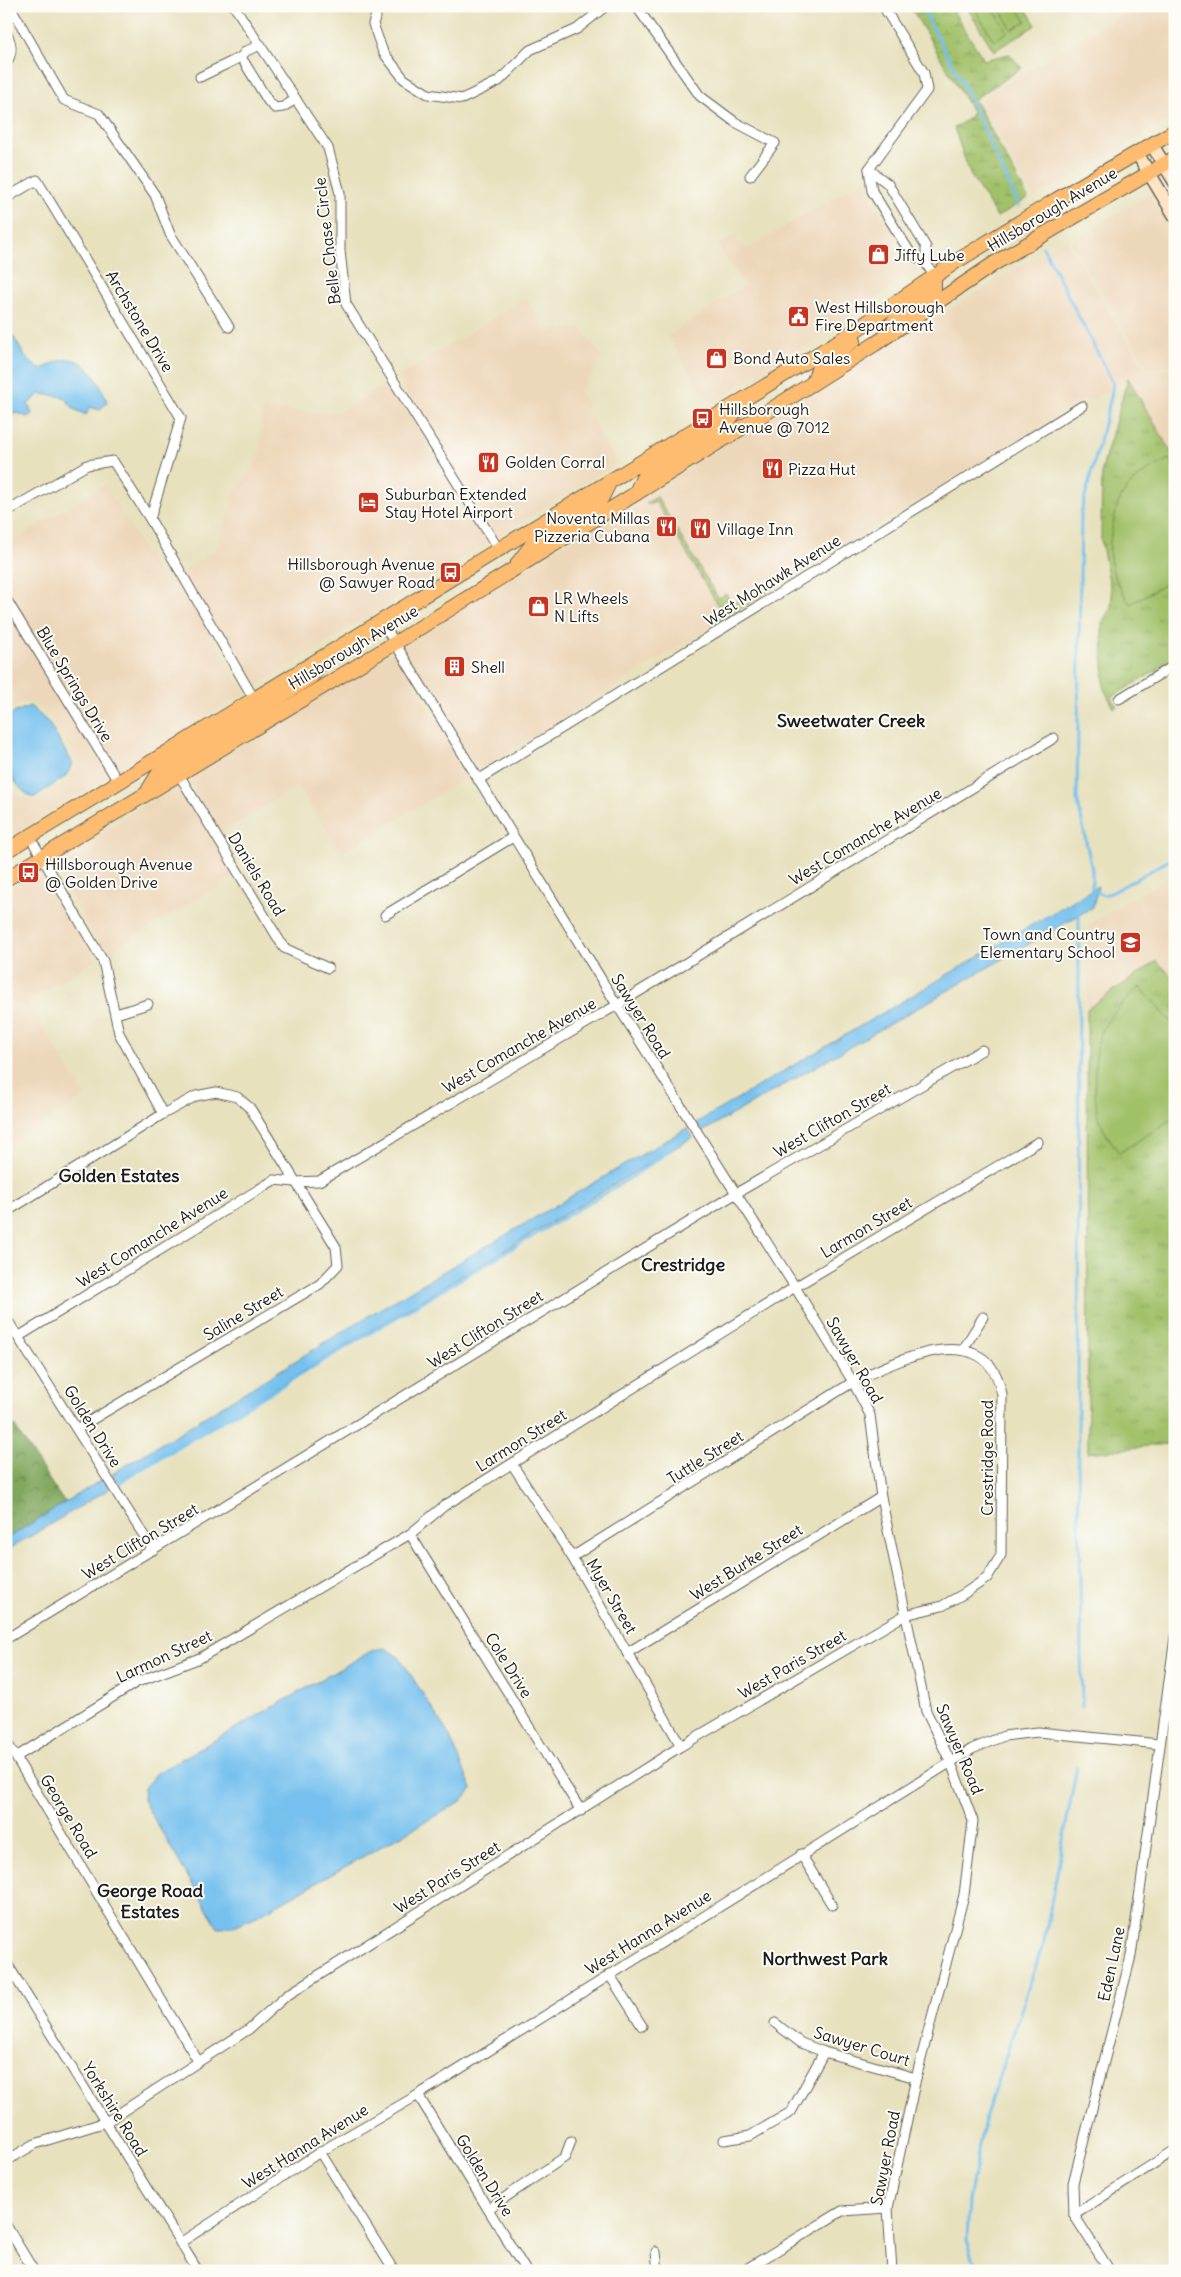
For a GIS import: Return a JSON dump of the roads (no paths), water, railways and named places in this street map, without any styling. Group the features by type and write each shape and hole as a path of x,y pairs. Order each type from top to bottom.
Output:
{"main road":[{"name":"Hillsborough Avenue","path":"6,851 119,784 254,699 745,399 879,314 934,276 1175,131"},
{"path":"1152,144 1169,161 1175,182"},
{"path":"1137,154 1175,216"},
{"name":"Hillsborough Avenue","path":"6,879 395,643 738,430 875,344 995,263 1169,161"},
{"path":"875,344 899,315 934,290 934,276"},
{"path":"813,383 820,364 848,346 879,314"},
{"path":"738,430 760,406 797,383 793,369"},
{"path":"635,494 646,472 729,420 745,399"},
{"path":"514,569 534,542 601,499 610,481"},
{"path":"248,732 259,710 312,676 324,657"},
{"path":"146,793 159,773 241,722 254,699"}],"street":[{"path":"10,6 64,100 99,114 156,194 170,234 229,327"},
{"name":"Belle Chase Circle","path":"234,6 328,148 339,190 340,251 346,304 499,550"},
{"path":"379,6 373,24 383,52 404,79 428,94 462,99 499,81 530,50 577,30 606,6"},
{"path":"636,6 700,96 735,122 775,143 750,176"},
{"path":"883,6 924,73 927,90 869,169 872,191 911,254 926,263 934,276"},
{"path":"6,33 12,47 11,56 6,64"},
{"path":"200,77 260,45"},
{"path":"241,56 268,101 275,108 283,107 296,99"},
{"path":"869,169 888,184 926,247 926,263"},
{"name":"Archstone Drive","path":"6,198 36,180 181,418 150,519"},
{"name":"West Mohawk Avenue","path":"478,780 1082,406"},
{"path":"6,512 87,465 113,461 150,519 254,699"},
{"name":"Blue Springs Drive","path":"6,599 119,784"},
{"name":"Sawyer Road","path":"382,622 617,1005 795,1287 853,1382 870,1415 881,1497 926,1711 951,1763 973,1821 964,1895 916,2078 888,2208 892,2271"},
{"path":"1119,700 1175,666"},
{"name":"West Comanche Avenue","path":"18,1337 274,1180 295,1182 319,1181 617,1005 1054,738"},
{"name":"Daniels Road","path":"178,773 284,948 328,968"},
{"path":"6,1212 163,1114 119,1033 102,961 30,837"},
{"path":"385,915 513,837"},
{"path":"116,1014 148,1004"},
{"name":"West Clifton Street","path":"6,1639 735,1194 982,1050"},
{"name":"Saline Street","path":"78,1428 320,1284 338,1265 336,1247 250,1108 238,1097 216,1092 196,1096 163,1114"},
{"name":"Larmon Street","path":"16,1757 137,1682 200,1658 410,1534 444,1506 795,1287 1038,1142"},
{"path":"853,1382 905,1359 949,1349 964,1348 983,1317"},
{"name":"Golden Drive","path":"6,1318 78,1428 153,1550"},
{"name":"Crestridge Road","path":"906,1615 942,1606 965,1593 987,1578 1001,1555 1002,1395 1000,1381 992,1367 979,1354 964,1348"},
{"name":"Tuttle Street","path":"572,1557 853,1382"},
{"name":"Myer Street","path":"512,1464 572,1557 682,1746"},
{"name":"West Burke Street","path":"627,1653 881,1497"},
{"name":"Cole Drive","path":"410,1534 581,1811"},
{"name":"West Paris Street","path":"6,2161 35,2144 106,2122 249,2029 286,1996 682,1746 906,1615"},
{"path":"1174,1650 1175,1637"},
{"name":"Eden Lane","path":"1074,2215 1073,2183 1131,1956 1159,1744 1174,1650"},
{"name":"West Hanna Avenue","path":"180,2242 320,2152 418,2095 801,1854 972,1749 1004,1736 1038,1732 1159,1744"},
{"name":"George Road","path":"6,1741 198,2061"},
{"path":"801,1854 832,1906"},
{"name":"Yorkshire Road","path":"6,1962 198,2271"},
{"path":"609,1974 642,2026"},
{"name":"Sawyer Court","path":"775,2024 802,2043 824,2052 916,2078"},
{"path":"724,2140 750,2136 791,2112 824,2052"},
{"name":"Golden Drive","path":"418,2095 526,2271"},
{"path":"488,2210 565,2157 571,2141"},
{"path":"1110,2271 1074,2215 1175,2150"},
{"path":"320,2152 394,2271"},
{"path":"743,2271 842,2211 888,2208"},
{"path":"6,2225 33,2271"},
{"path":"656,2252 658,2271"}],"water":[{"path":"6,324 26,358 39,369 64,360 72,360 86,366 97,379 107,402 100,410 90,407 86,415 74,409 64,397 40,394 28,404 32,414 27,417 17,413 10,415 6,421"},
{"path":"30,706 48,722 73,764 65,777 33,798 15,782 7,762 6,751 6,716"},
{"path":"1098,886 1093,907 702,1132 696,1123"},
{"path":"687,1128 693,1137 118,1483 112,1474 368,1316"},
{"path":"103,1479 109,1489 6,1551 6,1539"},
{"path":"385,1648 400,1658 449,1735 472,1789 459,1803 259,1915 232,1927 218,1928 143,1800 144,1788 157,1773 373,1650"}],"waterway":[{"path":"921,6 965,88 1019,206"},
{"path":"1043,247 1113,383 1081,513 1077,798 1092,870 1092,891"},
{"path":"1094,891 1103,895 1111,893 1175,857"},
{"path":"1079,912 1078,1458 1082,1707"},
{"path":"117,1484 632,1177 669,1151"},
{"path":"977,2271 967,2240 969,2201 983,2124 1044,1941 1077,1767"}],"place":[{"name":"Jiffy Lube","path":"878,255"},
{"name":"West Hillsborough Fire Department","path":"799,316"},
{"name":"Bond Auto Sales","path":"717,358"},
{"name":"Hillsborough Avenue @ 7012","path":"703,418"},
{"name":"Golden Corral","path":"489,462"},
{"name":"Pizza Hut","path":"772,469"},
{"name":"Suburban Extended Stay Hotel Airport","path":"369,503"},
{"name":"Noventa Millas Pizzeria Cubana","path":"666,527"},
{"name":"Village Inn","path":"701,529"},
{"name":"Hillsborough Avenue @ Sawyer Road","path":"451,573"},
{"name":"LR Wheels N Lifts","path":"538,607"},
{"name":"Shell","path":"455,667"},
{"name":"Hillsborough Avenue @ Golden Drive","path":"29,873"},
{"name":"Town and Country Elementary School","path":"1131,943"}],"district":[{"name":"Sweetwater Creek","path":"851,721"},
{"name":"Golden Estates","path":"119,1176"},
{"name":"Crestridge","path":"683,1265"},
{"name":"George Road Estates","path":"150,1901"},
{"name":"Northwest Park","path":"825,1959"}]}
